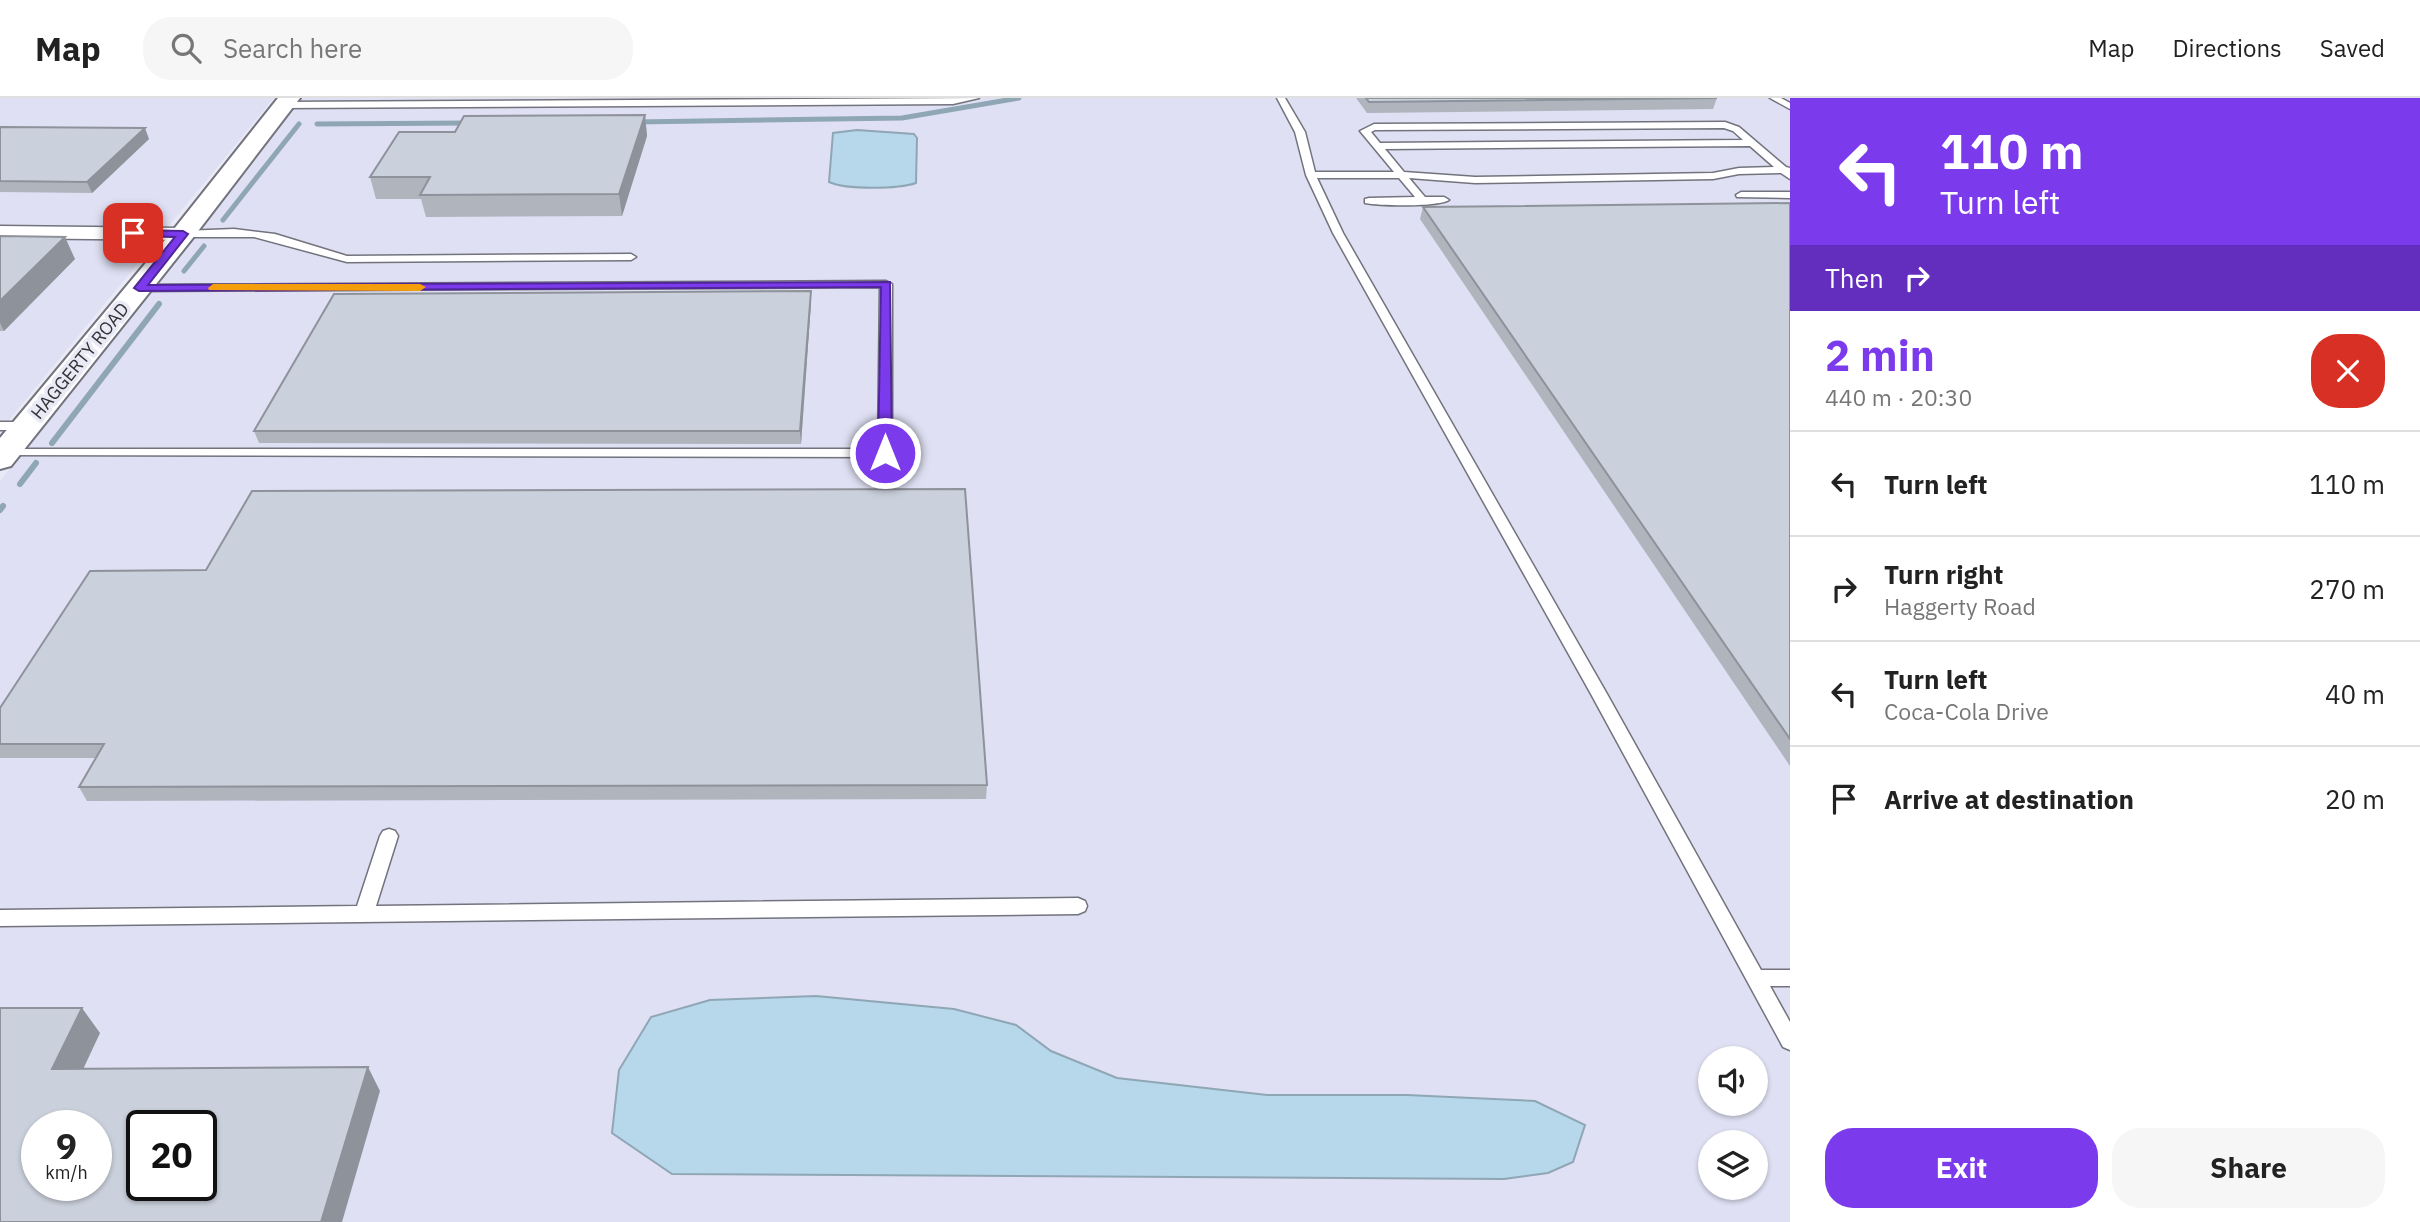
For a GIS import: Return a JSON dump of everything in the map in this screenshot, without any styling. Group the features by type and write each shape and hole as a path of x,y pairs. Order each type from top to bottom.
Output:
{"main road":[{"name":"HAGGERTY ROAD","path":"3,456 13,426 139,288 286,102"}],"street":[{"path":"0,232 183,234"}],"lane":[{"path":"286,102 953,101 975,98"},
{"path":"1281,98 1300,132 1311,175 1339,233 1599,694 1790,1041"},
{"path":"1774,98 1790,106"},
{"path":"1423,201 1365,131 1374,127 1725,125 1736,129 1787,172"},
{"path":"1376,146 1752,143"},
{"path":"1311,175 1404,175 1475,180 1713,176 1738,171 1787,172"},
{"path":"1741,195 1790,195"},
{"path":"1369,201 1444,200"},
{"path":"183,234 263,234 322,256 347,259 631,257"},
{"path":"3,456 885,453 886,284 139,288"},
{"path":"364,914 388,836"},
{"path":"0,918 1078,906"},
{"path":"1755,978 1790,978"}],"shaded area":[{"path":"0,98 274,98 0,431"},
{"path":"301,98 1790,98 1790,1222 0,1222 0,481"},
{"path":"857,130 914,134 917,138 916,183 872,188 829,182 833,133"},
{"path":"816,996 954,1009 1016,1025 1051,1051 1117,1078 1267,1095 1407,1095 1535,1101 1585,1125 1573,1162 1548,1173 1504,1179 672,1174 612,1133 619,1070 651,1017 710,1000"}],"building":[{"path":"1366,98 1717,98 1369,102"},
{"path":"645,115 619,194 420,195 430,177 370,177 399,132 455,132 464,116"},
{"path":"0,127 145,128 87,182 0,181"},
{"path":"1790,203 1790,739 1423,207"},
{"path":"0,236 65,237 0,301"},
{"path":"811,291 800,431 254,431 334,294"},
{"path":"965,489 987,785 79,787 104,744 0,744 0,708 90,571 206,570 252,491"},
{"path":"0,1008 82,1008 52,1069 368,1067 321,1222 0,1222"}],"waterway":[{"path":"636,122 902,118 1019,98"},
{"path":"317,124 469,123"},
{"path":"223,220 299,124"},
{"path":"184,271 204,246"},
{"path":"52,443 159,304"},
{"path":"20,484 36,463"},
{"path":"0,510 3,506"}],"slow traffic":[{"path":"213,288 420,287"}],"route":[{"path":"133,233 183,234 139,288 886,284 885,453"}]}
